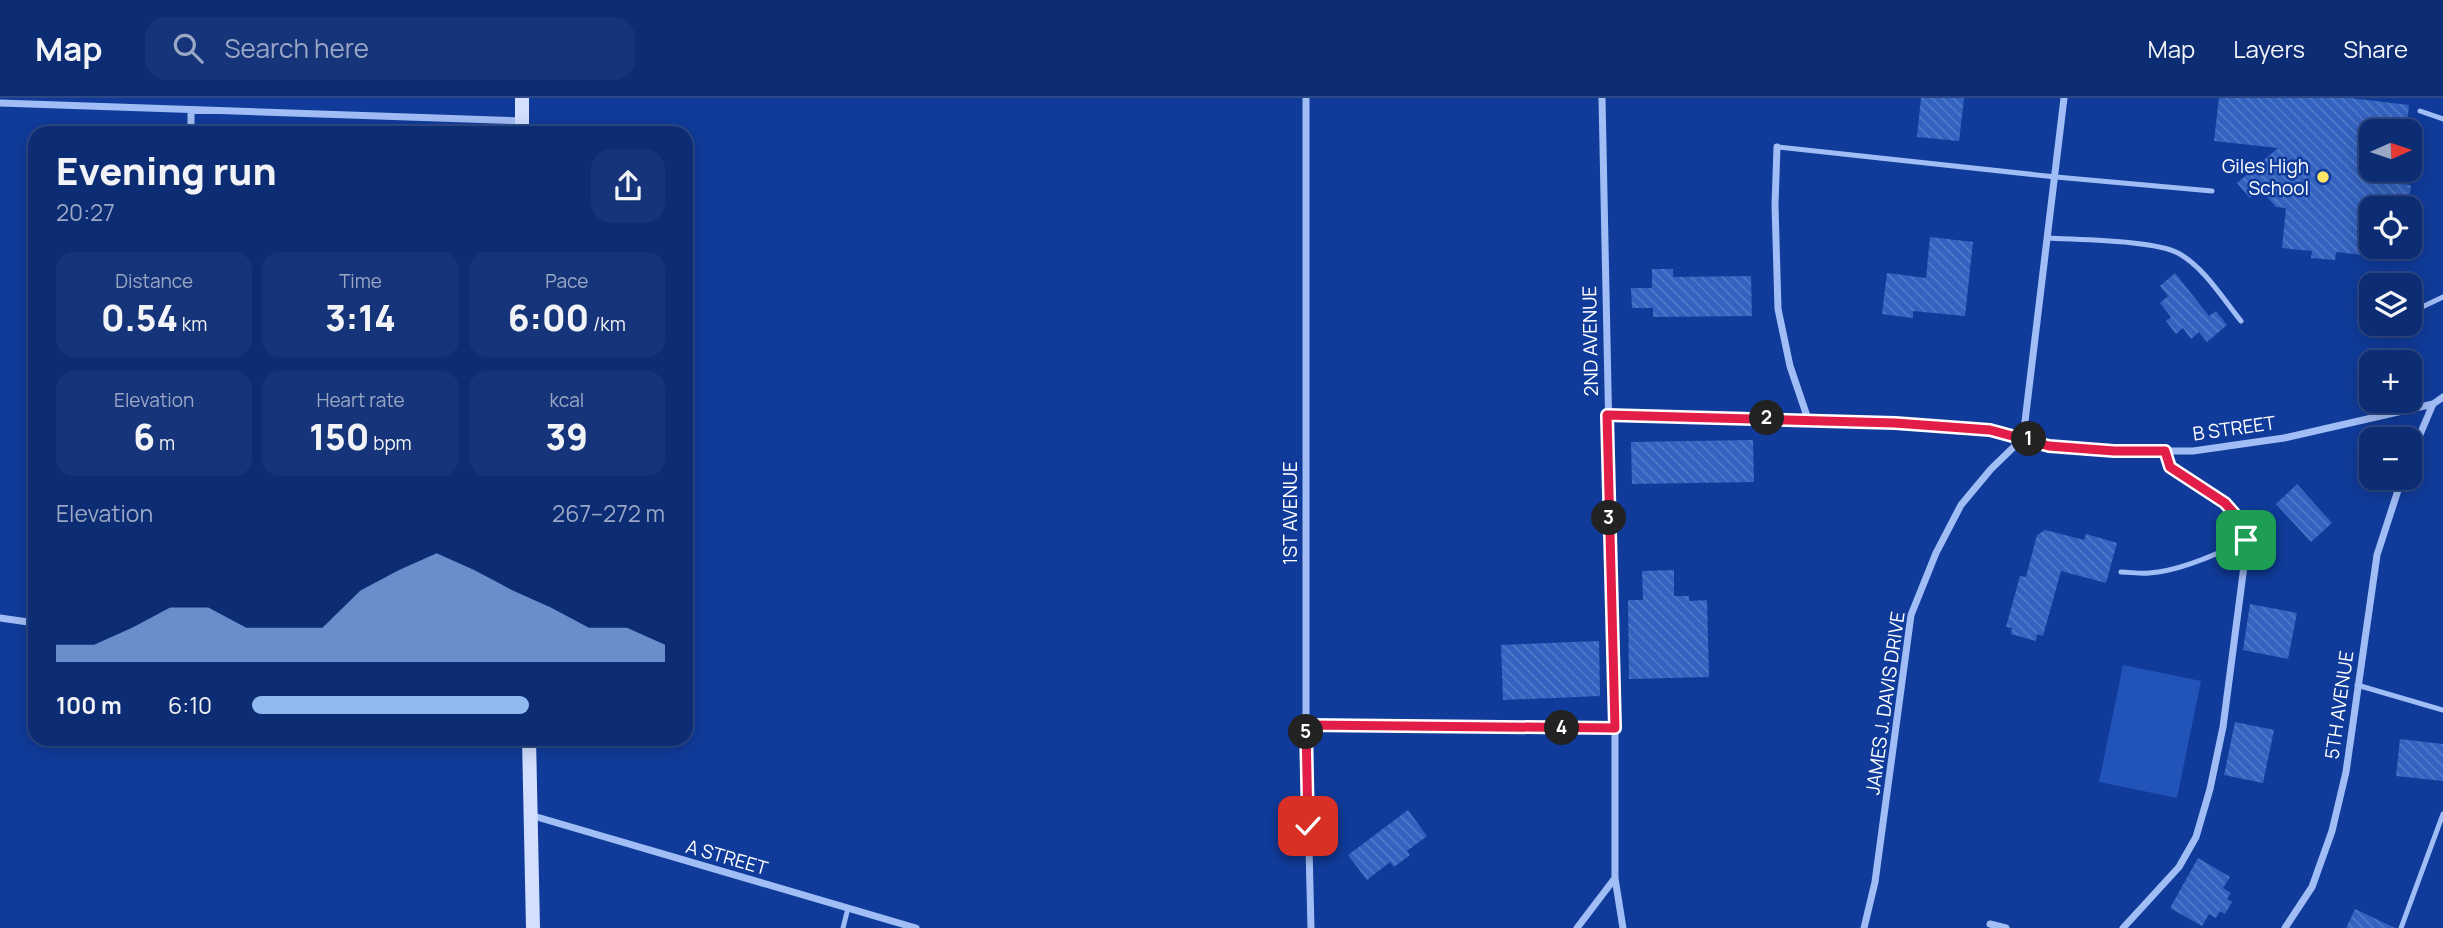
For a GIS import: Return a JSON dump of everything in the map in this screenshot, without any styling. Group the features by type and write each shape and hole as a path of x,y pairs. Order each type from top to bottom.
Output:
{"main road":[{"path":"522,98 522,126"},
{"path":"529,746 533,928"}],"street":[{"name":"1ST AVENUE","path":"1306,98 1306,725 1311,928"},
{"name":"2ND AVENUE","path":"1602,98 1615,728 1615,878 1623,928"},
{"path":"2024,438 2064,98"},
{"path":"0,103 501,126"},
{"path":"191,111 191,126"},
{"path":"1777,147 1775,205 1778,309 1790,366 1808,419"},
{"name":"B STREET","path":"1607,415 1808,419 1990,430 2049,446 2114,451 2193,451 2284,438 2432,404 2443,397"},
{"path":"2422,429 2432,404"},
{"name":"JAMES J. DAVIS DRIVE","path":"1864,928 1875,882 1911,615 1936,553 1961,505 1991,469 2024,438"},
{"path":"2123,928 2179,867 2196,837 2210,789 2223,727 2246,540 2239,519 2225,503 2170,467 2165,451"},
{"name":"5TH AVENUE","path":"2285,928 2312,887 2332,831 2346,772 2377,555 2398,490"},
{"path":"0,618 28,622"},
{"path":"1306,725 1615,728"},
{"name":"A STREET","path":"530,816 916,928"},
{"path":"1577,928 1615,878"},
{"path":"1990,924 2006,928"}],"lane":[{"path":"2420,111 2443,120"},
{"path":"1777,147 2212,191"},
{"path":"2048,238 2159,246 2177,253 2190,261 2207,279 2241,321"},
{"path":"2422,307 2443,296"},
{"path":"2121,572 2163,571 2221,552 2246,540"},
{"path":"2357,685 2443,710"},
{"path":"2401,928 2443,814"},
{"path":"843,928 848,908"}],"shaded area":[{"path":"2123,665 2201,681 2177,798 2099,782"}],"building":[{"path":"1921,98 1964,98 1959,141 1917,137"},
{"name":"Giles High School","path":"2219,98 2350,98 2409,105 2407,119 2359,119 2359,182 2401,182 2411,185 2410,196 2359,196 2359,255 2336,252 2335,260 2311,258 2312,251 2282,248 2286,208 2276,207 2260,189 2250,198 2237,183 2278,148 2214,141"},
{"path":"1930,237 1973,242 1965,316 1913,311 1913,318 1882,314 1887,273 1926,278"},
{"path":"1652,269 1673,269 1673,277 1751,276 1752,316 1653,317 1653,308 1632,308 1631,288 1652,288"},
{"path":"2175,273 2209,316 2216,311 2227,325 2207,342 2199,332 2191,339 2183,328 2176,334 2166,321 2171,317 2160,303 2168,296 2160,286"},
{"path":"1753,440 1754,482 1632,484 1631,442"},
{"path":"2297,484 2332,523 2311,542 2276,504"},
{"path":"2045,530 2084,540 2086,534 2117,543 2106,583 2061,571 2043,636 2037,634 2036,641 2011,634 2012,628 2006,627 2020,576 2026,577 2037,535"},
{"path":"1674,570 1674,596 1689,596 1689,601 1707,600 1709,677 1629,679 1628,600 1643,600 1642,571"},
{"path":"2250,604 2297,613 2288,659 2243,650"},
{"path":"1599,641 1600,696 1503,700 1501,645"},
{"path":"2235,722 2274,730 2263,783 2224,775"},
{"path":"2400,739 2443,744 2443,781 2396,776"},
{"path":"1408,810 1427,836 1407,851 1410,855 1394,867 1390,862 1367,880 1348,855"},
{"path":"2198,858 2230,877 2223,888 2231,893 2227,899 2232,902 2225,914 2220,911 2216,918 2209,914 2202,926 2170,908"},
{"path":"2355,909 2395,928 2346,928"}],"place":[{"name":"Giles High School","path":"2323,177"}],"route":[{"path":"1308,826 1306,725 1615,728 1607,415 1895,423 1990,430 2049,446 2114,451 2165,451 2170,467 2225,503 2239,519 2246,540"}]}
